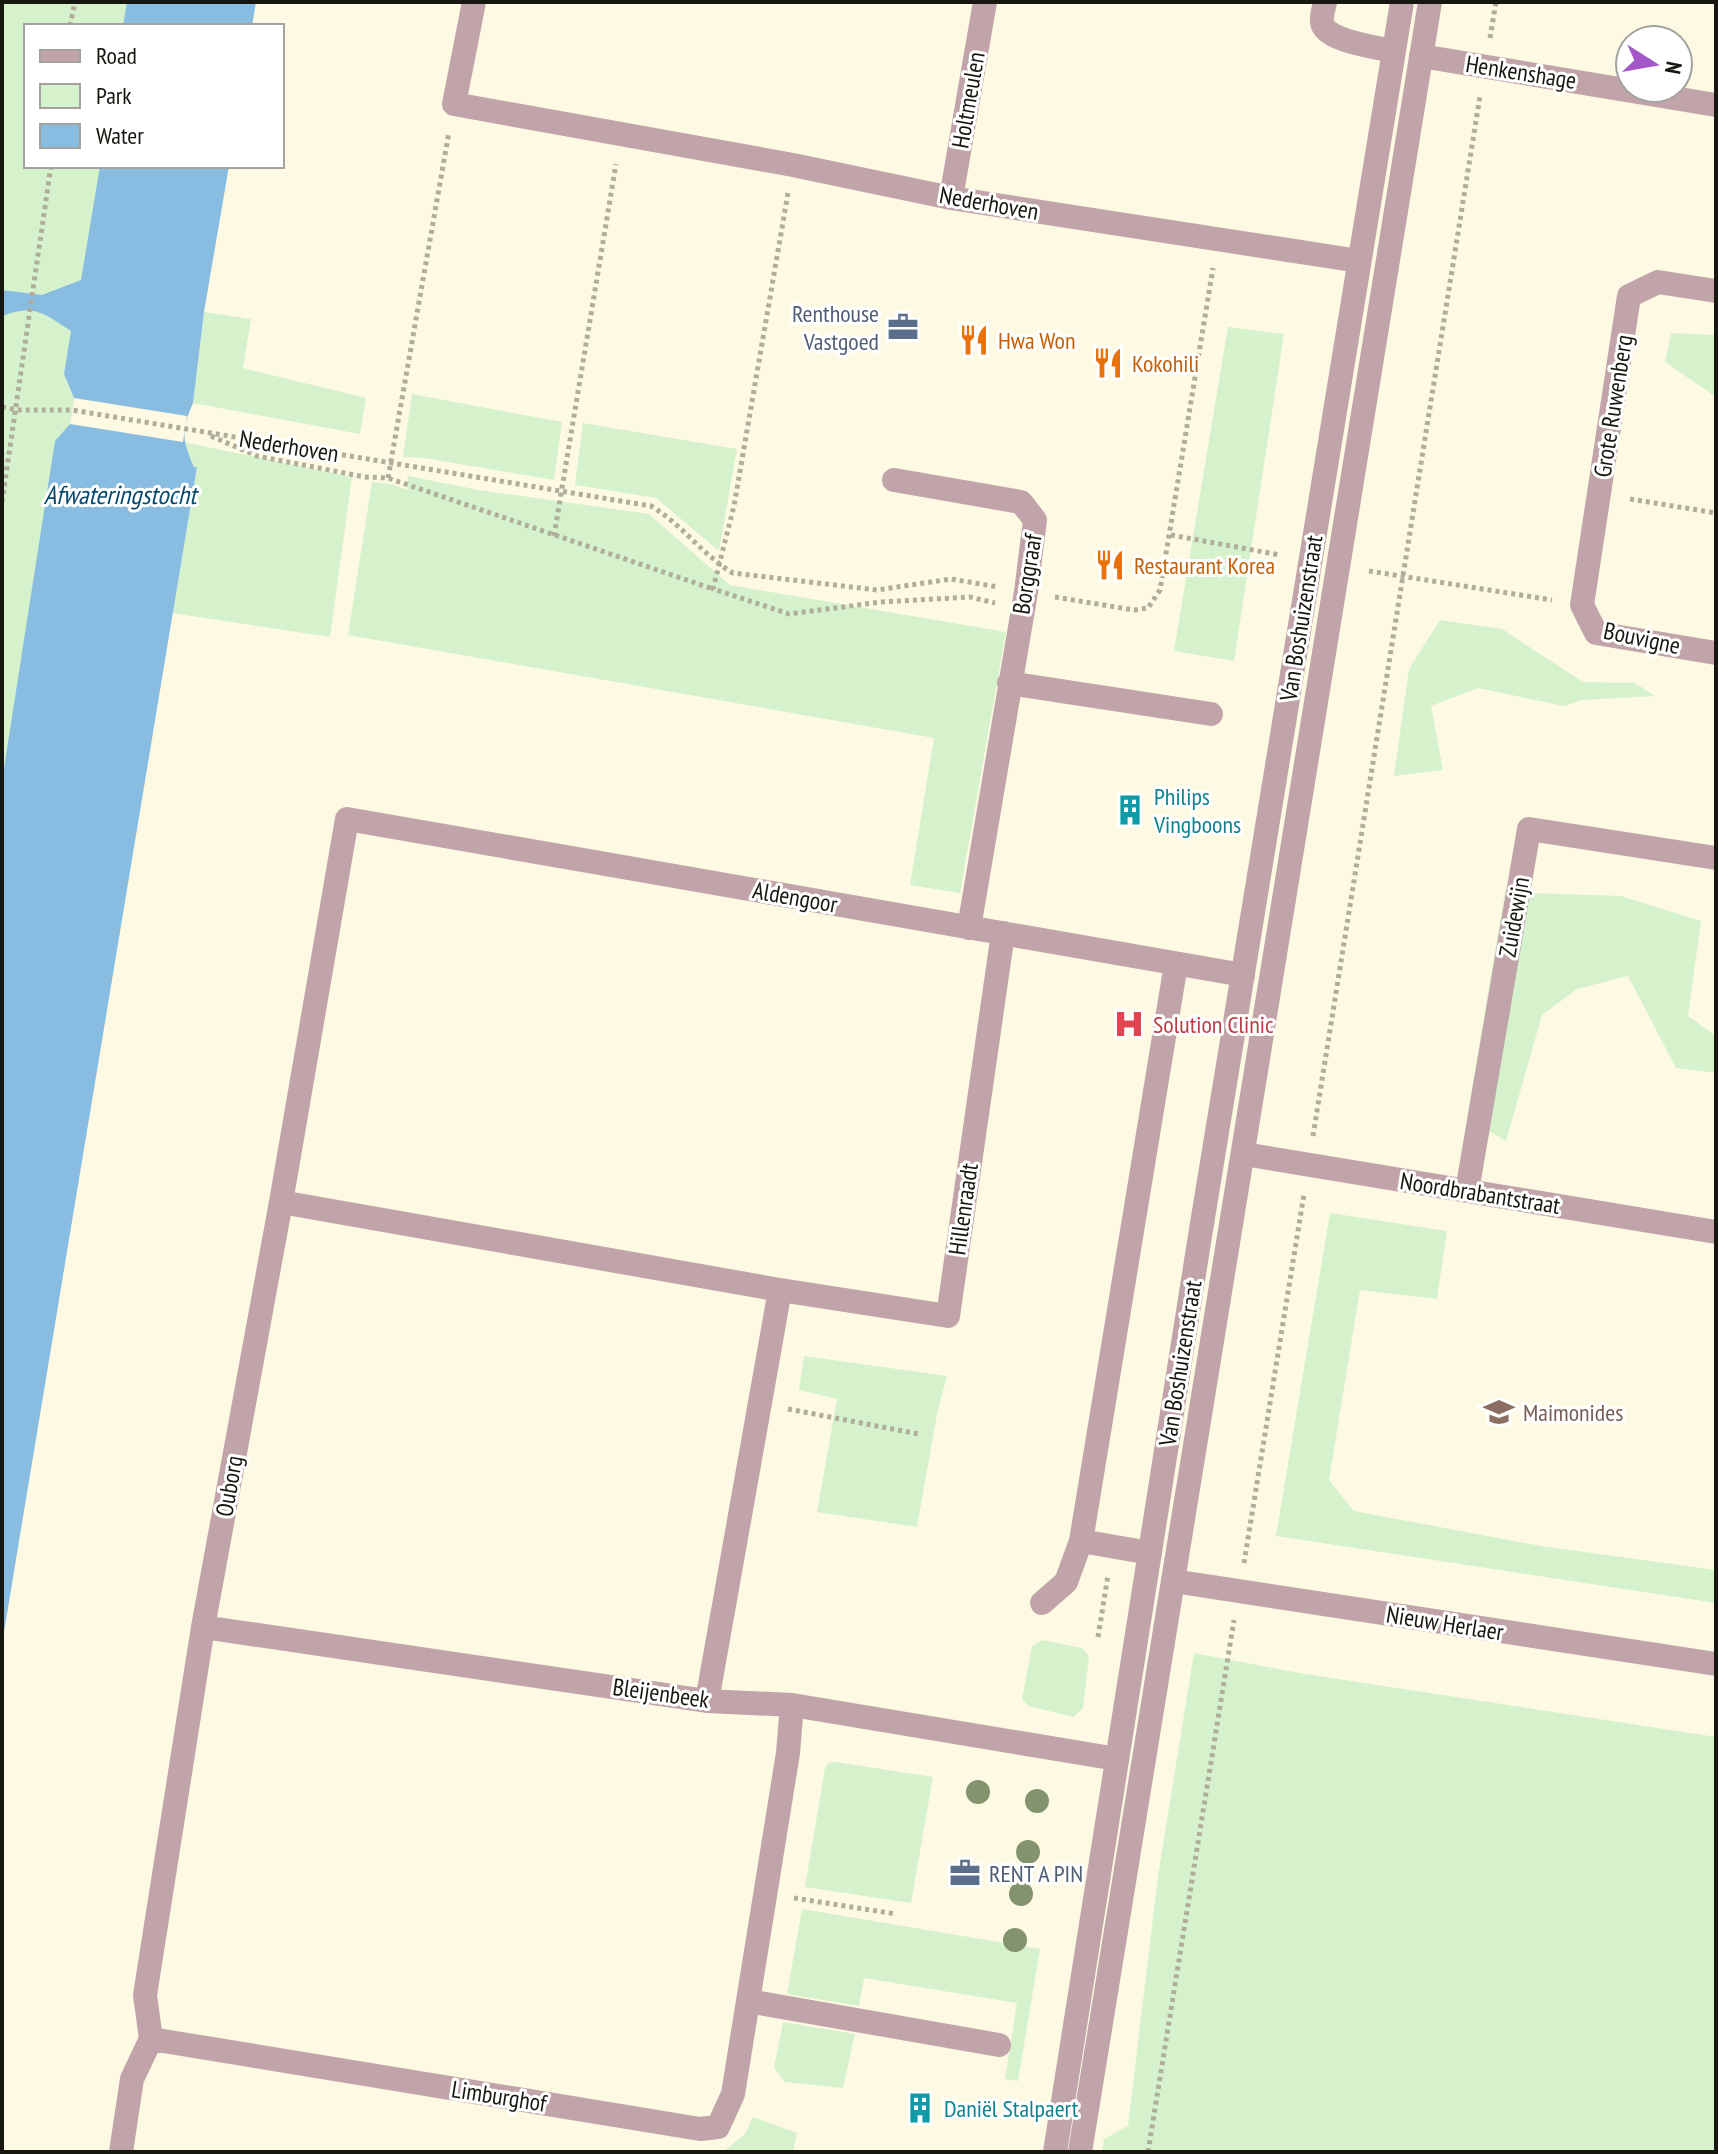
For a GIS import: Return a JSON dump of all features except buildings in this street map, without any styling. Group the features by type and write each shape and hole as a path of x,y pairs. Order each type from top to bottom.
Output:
{"street":[{"path":"454,104 474,2"},
{"name":"Holtmeulen","path":"951,198 985,2"},
{"path":"1325,2 1321,22 1325,31 1337,38 1421,56"},
{"name":"Van Boshuizenstraat","path":"1055,2152 1402,2"},
{"name":"Van Boshuizenstraat","path":"1080,2152 1430,2"},
{"name":"Henkenshage","path":"1421,56 1716,105"},
{"name":"Nederhoven","path":"454,104 793,165 951,198 1359,261"},
{"path":"1359,261 1388,266"},
{"name":"Grote Ruwenberg","path":"1582,605 1629,296 1658,282 1716,291"},
{"name":"Borggraaf","path":"894,480 1021,502 1035,520 969,928"},
{"name":"Bouvigne","path":"1582,605 1596,633 1716,653"},
{"path":"1009,683 1211,714"},
{"name":"Aldengoor","path":"347,819 1243,975"},
{"name":"Ouborg","path":"151,2039 145,1995 203,1627 347,819"},
{"name":"Zuidewijn","path":"1467,1191 1529,829 1716,858"},
{"name":"Hillenraadt","path":"281,1202 780,1290 948,1316 1003,933"},
{"path":"1042,1603 1066,1582 1081,1541 1176,964"},
{"path":"1243,975 1270,980"},
{"path":"1215,1150 1244,1154"},
{"name":"Noordbrabantstraat","path":"1244,1154 1716,1232"},
{"path":"707,1701 780,1290"},
{"path":"1081,1541 1113,1547 1173,1581"},
{"name":"Nieuw Herlaer","path":"1173,1581 1716,1664"},
{"name":"Bleijenbeek","path":"203,1627 707,1701 792,1705 1117,1759"},
{"name":"Limburghof","path":"151,2039 700,2129 718,2127 733,2094 788,1753 792,1705"},
{"path":"1117,1759 1143,1764"},
{"path":"748,2001 999,2045"},
{"path":"121,2152 132,2079 151,2039"}],"path":[{"path":"70,24 75,2"},
{"path":"1148,2152 1496,2"},
{"path":"388,478 454,104"},
{"path":"554,536 621,135"},
{"path":"713,589 734,506 793,165"},
{"path":"2,502 51,168"},
{"path":"203,432 257,456 365,477 388,478 789,614 881,602 970,597 1134,610 1148,608 1160,590 1171,535 1217,240"},
{"name":"Nederhoven","path":"2,407 72,410 651,506 733,573 877,590 951,579 1024,600"},
{"path":"1599,494 1716,513"},
{"path":"1171,535 1310,561"},
{"path":"1340,566 1582,605"},
{"path":"760,1404 919,1434"},
{"path":"1098,1637 1113,1547"},
{"path":"765,1893 896,1914"}],"green space":[{"path":"2,2 133,2 129,24 24,24 24,168 102,168 64,374 74,398 2,838"},
{"path":"204,312 251,319 243,368 366,398 360,434 193,403"},
{"path":"1228,327 1284,334 1234,661 1174,651"},
{"path":"1671,333 1716,335 1716,397 1665,362"},
{"path":"412,394 562,422 554,480 403,457"},
{"path":"583,423 737,449 719,551 656,498 575,485"},
{"path":"183,442 352,477 330,637 172,613 197,468"},
{"path":"408,476 479,490 649,514 730,585 1006,632 960,893 910,885 934,738 348,635 372,482 392,484 407,490"},
{"path":"1440,620 1502,629 1583,682 1635,683 1655,696 1582,700 1564,706 1478,688 1431,706 1443,770 1394,776 1409,669"},
{"path":"1505,892 1621,896 1701,921 1688,1016 1716,1036 1716,1073 1676,1068 1628,976 1577,989 1542,1015 1506,1141 1467,1118"},
{"path":"1330,1213 1447,1231 1437,1299 1360,1290 1329,1480 1354,1511 1541,1546 1716,1570 1716,1603 1276,1536"},
{"path":"804,1356 947,1376 937,1414 917,1527 817,1512 837,1399 799,1390"},
{"path":"1042,1640 1082,1648 1089,1656 1083,1708 1074,1717 1028,1706 1022,1699 1032,1646"},
{"path":"1194,1653 1299,1673 1716,1737 1716,2152 1102,2152 1104,2139 1128,2126 1158,1876"},
{"path":"829,1763 933,1777 911,1903 805,1887 825,1768"},
{"path":"802,1909 1040,1949 1018,2081 1005,2079 1017,2003 864,1978 859,2006 787,1994"},
{"path":"783,2022 855,2034 843,2088 785,2082 774,2068"},
{"path":"753,2117 797,2133 793,2152 723,2152 745,2134"}],"water":[{"path":"127,2 256,2 252,24 123,24"},
{"name":"Afwateringstocht","path":"100,168 229,168 204,312 193,403 184,435 194,467 197,467 2,1644 2,781 55,441 70,424 74,398 64,374 71,331 38,312 13,312 2,316 2,290 42,295 81,280"}],"pier":[{"path":"74,398 187,416 183,442 70,424"}],"place":[{"name":"Renthouse Vastgoed","path":"903,327"},
{"name":"Hwa Won","path":"974,340"},
{"name":"Kokohili","path":"1108,363"},
{"name":"Restaurant Korea","path":"1110,565"},
{"name":"Philips Vingboons","path":"1130,810"},
{"name":"Solution Clinic","path":"1129,1024"},
{"name":"Maimonides","path":"1499,1412"},
{"name":"RENT A PIN","path":"965,1873"},
{"name":"Daniël Stalpaert","path":"920,2108"}]}
